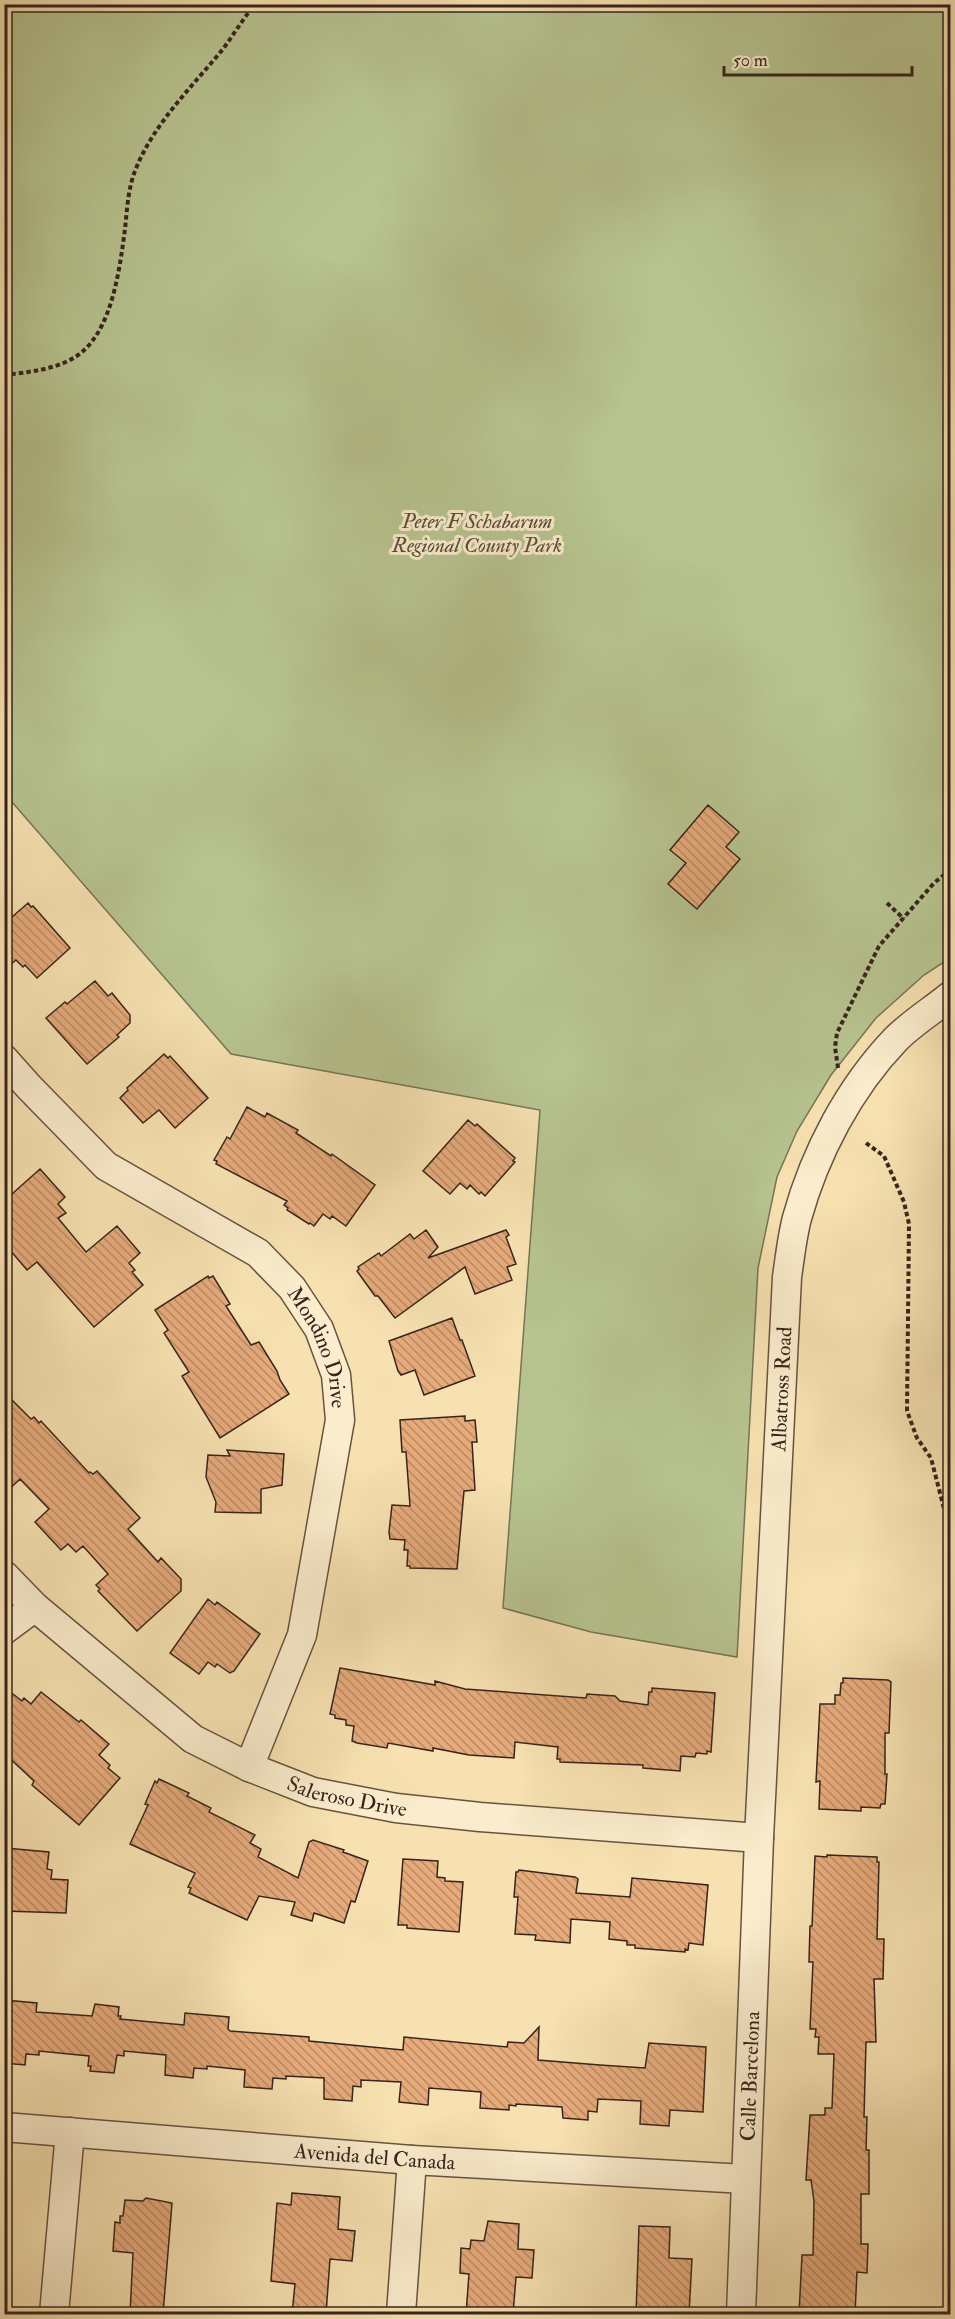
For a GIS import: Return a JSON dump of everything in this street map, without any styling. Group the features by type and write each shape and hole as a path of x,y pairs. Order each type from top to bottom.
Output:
{"street":[{"name":"Albatross Road","path":"759,1838 787,1277 797,1219 814,1168 835,1124 864,1078 897,1038 951,996"},
{"name":"Mondino Drive","path":"4,1059 106,1166 258,1253 291,1285 319,1329 336,1375 340,1420 302,1635 249,1767"},
{"name":"Saleroso Drive","path":"4,1575 35,1607 193,1739 249,1767 313,1792 396,1808 480,1817 759,1838"},
{"path":"4,1630 35,1607"},
{"name":"Calle Barcelona","path":"741,2314 759,1838"},
{"name":"Avenida del Canada","path":"4,2127 412,2160 745,2179"},
{"path":"54,2314 70,2132"},
{"path":"401,2314 412,2160"}],"path":[{"path":"4,375 45,369 67,361 83,351 93,338 113,294 121,259 128,199 134,172 145,149 255,4"},
{"path":"838,1069 835,1059 837,1033 879,946 934,884 951,870"},
{"path":"887,903 904,919"},
{"path":"866,1143 884,1156 904,1202 909,1224 907,1411 917,1438 931,1458 951,1532"}],"green space":[{"name":"Peter F Schabarum Regional County Park","path":"4,5 950,5 950,958 924,975 876,1018 831,1075 797,1131 777,1177 758,1268 737,1657 591,1632 503,1608 540,1110 231,1054 5,794"}],"building":[{"path":"708,805 739,832 726,847 740,859 697,909 668,884 686,863 670,850"},
{"path":"28,903 70,948 37,978 25,965 23,967 16,960 4,970 4,924"},
{"path":"95,981 108,996 112,993 130,1015 130,1023 117,1035 119,1037 87,1064 46,1018"},
{"path":"164,1054 168,1058 170,1056 208,1098 175,1128 159,1110 143,1123 120,1098 128,1090 127,1088"},
{"path":"247,1107 265,1117 267,1113 298,1130 296,1133 331,1156 332,1154 375,1185 346,1226 332,1216 330,1219 323,1214 314,1226 309,1224 287,1210 288,1208 284,1205 287,1201 216,1164 217,1161 214,1160 227,1137 230,1139"},
{"path":"468,1120 475,1126 477,1124 515,1158 513,1161 515,1162 485,1196 481,1192 479,1194 470,1185 467,1189 460,1183 450,1194 423,1171"},
{"path":"40,1169 65,1197 58,1204 66,1213 58,1218 86,1252 117,1226 140,1253 129,1263 135,1270 132,1272 143,1285 94,1327 37,1262 27,1270 4,1243 4,1201"},
{"path":"426,1230 438,1247 428,1258 506,1230 509,1235 506,1237 516,1264 507,1267 512,1280 475,1294 465,1267 395,1318 378,1296 375,1296 357,1271 358,1267 379,1253 381,1256 410,1234 414,1239"},
{"path":"208,1276 209,1278 213,1276 230,1304 226,1306 251,1345 259,1342 289,1394 220,1438 182,1376 189,1372 164,1333 168,1330 155,1310"},
{"path":"452,1318 475,1376 424,1395 415,1370 401,1375 398,1371 389,1341"},
{"path":"4,1392 31,1419 34,1417 39,1423 41,1421 89,1473 93,1474 97,1471 140,1518 128,1529 158,1562 161,1558 181,1579 181,1591 137,1631 98,1591 100,1589 96,1585 108,1574 83,1546 76,1552 68,1544 61,1550 35,1522 49,1509 20,1479 4,1494"},
{"path":"465,1416 465,1421 475,1420 477,1442 472,1442 475,1490 464,1491 457,1569 410,1568 407,1566 408,1550 404,1550 405,1540 390,1539 389,1532 392,1505 410,1506 406,1452 402,1452 400,1420"},
{"path":"227,1450 284,1454 282,1485 261,1489 261,1513 215,1512 216,1502 206,1477 208,1455 230,1456"},
{"path":"208,1599 215,1605 217,1602 260,1634 234,1671 230,1673 217,1664 215,1667 208,1662 199,1674 170,1653"},
{"path":"340,1668 435,1685 435,1681 465,1689 586,1698 587,1694 615,1696 620,1701 648,1705 649,1692 652,1692 652,1688 715,1693 711,1752 696,1753 695,1757 681,1756 680,1771 643,1768 643,1765 560,1762 560,1759 557,1759 558,1747 515,1742 514,1758 469,1755 433,1748 433,1751 388,1743 387,1748 357,1743 352,1741 354,1726 346,1725 346,1720 335,1718 335,1715 330,1714"},
{"path":"843,1678 891,1682 889,1733 885,1733 885,1774 887,1774 885,1804 881,1804 880,1808 861,1807 861,1811 819,1809 820,1781 816,1782 820,1704 835,1704 835,1695 840,1695"},
{"path":"4,1687 22,1701 24,1698 31,1704 41,1692 79,1722 81,1720 109,1744 99,1755 110,1765 108,1768 120,1778 79,1825 32,1785 34,1781 4,1753"},
{"path":"159,1779 189,1793 187,1796 211,1808 209,1812 255,1835 250,1843 261,1849 258,1857 298,1878 309,1842 313,1840 368,1861 355,1902 351,1901 344,1923 314,1913 312,1921 291,1915 295,1902 259,1896 247,1920 189,1893 191,1888 188,1887 195,1873 130,1844 148,1805 145,1804 155,1781 157,1783"},
{"path":"5,1848 49,1852 47,1869 52,1870 51,1879 68,1880 66,1913 4,1911"},
{"path":"827,1855 877,1857 877,1862 879,1862 877,1939 884,1939 883,1979 874,1979 876,2042 866,2042 864,2117 867,2117 866,2150 869,2150 869,2194 861,2194 861,2244 868,2244 867,2273 857,2272 855,2314 799,2314 802,2255 813,2255 814,2201 811,2180 806,2180 810,2115 825,2115 825,2108 832,2108 834,2054 818,2054 819,2037 815,2037 816,2029 810,2029 813,1962 809,1962 810,1926 812,1926 815,1856 827,1857"},
{"path":"403,1859 438,1861 437,1877 445,1878 445,1881 463,1882 459,1932 407,1928 407,1925 398,1925"},
{"path":"519,1870 575,1877 578,1879 576,1893 630,1897 632,1878 708,1885 703,1945 689,1943 688,1950 685,1949 685,1952 635,1948 635,1945 627,1945 627,1941 609,1939 610,1922 571,1919 570,1943 535,1940 536,1935 515,1934 518,1897 514,1897 516,1872"},
{"path":"4,2000 37,2003 36,2012 92,2016 95,2004 119,2007 120,2019 184,2025 185,2013 229,2017 228,2029 230,2031 309,2037 309,2041 403,2050 404,2037 507,2047 508,2042 524,2043 539,2027 538,2060 600,2065 645,2068 649,2043 706,2047 703,2112 670,2110 669,2126 640,2124 641,2101 598,2099 597,2112 588,2111 588,2120 563,2118 562,2107 516,2104 516,2106 509,2105 509,2110 480,2108 481,2092 429,2088 428,2105 399,2102 401,2082 361,2080 361,2087 353,2086 352,2101 324,2099 324,2078 286,2076 286,2079 273,2078 272,2089 244,2087 245,2070 207,2066 207,2069 194,2068 193,2078 165,2075 166,2055 124,2051 124,2056 117,2055 114,2073 90,2071 89,2056 39,2051 39,2055 26,2054 25,2065 4,2063"},
{"path":"292,2193 340,2197 338,2229 355,2231 352,2261 330,2259 326,2314 292,2314 295,2284 271,2281 277,2203 291,2205"},
{"path":"146,2198 172,2203 163,2314 130,2314 133,2253 113,2251 115,2222 120,2223 125,2200 143,2201"},
{"path":"488,2221 519,2224 518,2249 534,2250 532,2278 516,2277 513,2314 466,2314 469,2274 460,2273 461,2248 470,2249 471,2240 484,2241"},
{"path":"639,2226 670,2227 669,2258 692,2259 689,2314 636,2314"}]}
